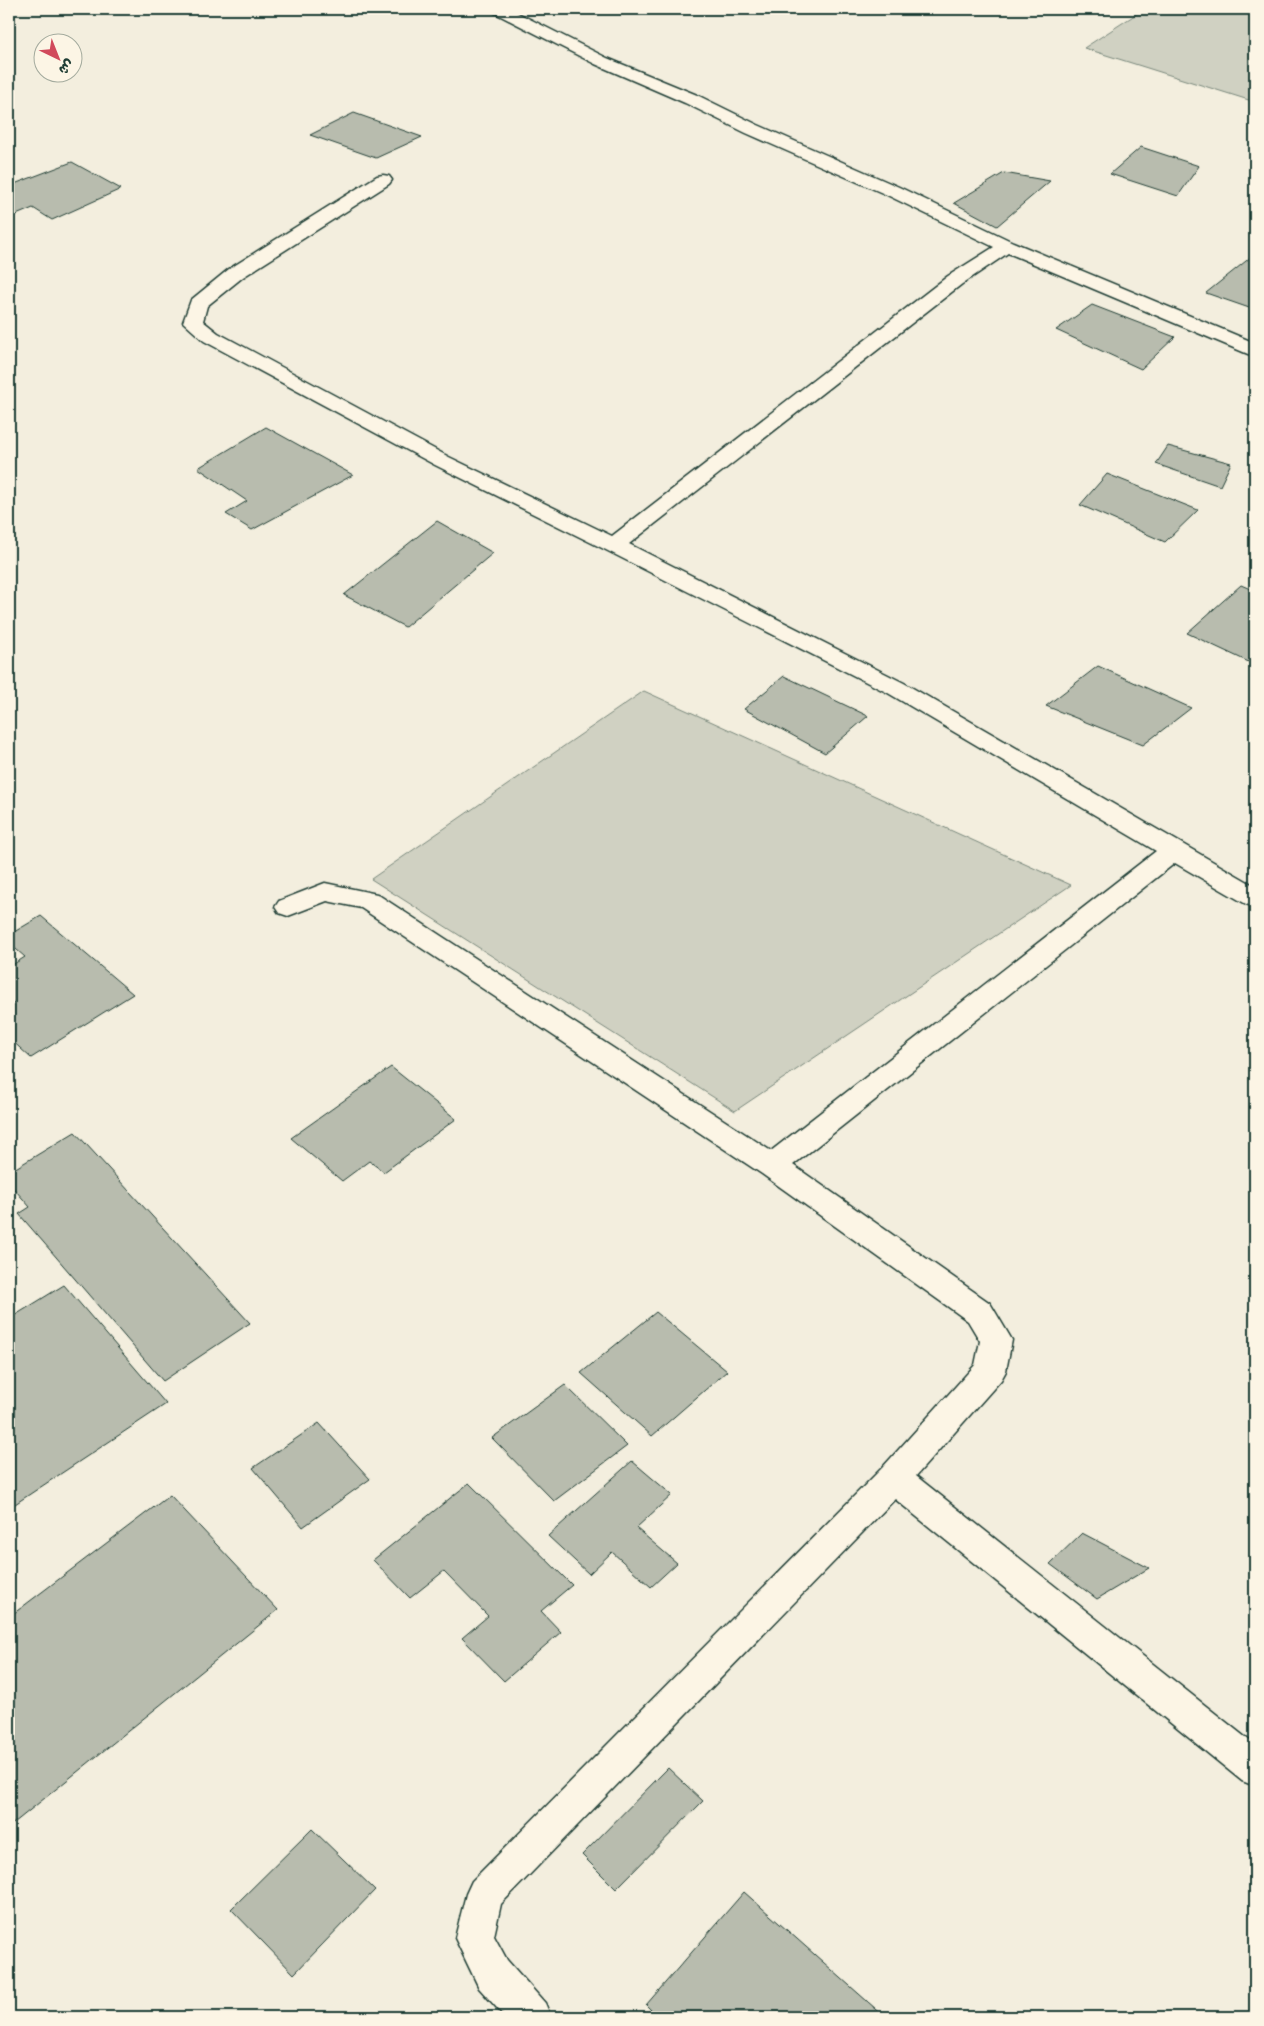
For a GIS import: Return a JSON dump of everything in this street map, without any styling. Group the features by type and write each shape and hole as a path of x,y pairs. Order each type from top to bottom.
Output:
{"street":[{"path":"498,9 601,61 691,99 752,129 893,191 1007,246 1255,350"},
{"path":"383,180 236,273 198,304 194,322 210,337 258,361 442,462 614,545 896,688 1255,898"},
{"path":"614,545 955,280 1007,246"},
{"path":"772,1166 1173,851"},
{"path":"288,907 325,892 368,900 772,1166 979,1312 996,1340 990,1371 894,1478 485,1894 474,1938 493,1974 531,2017"},
{"path":"894,1478 1255,1768"}],"shaded area":[{"path":"1144,9 1255,9 1255,102 1084,48"},
{"path":"644,691 1071,885 735,1111 371,879"}],"building":[{"path":"354,113 422,137 376,158 310,135"},
{"path":"1141,147 1199,166 1178,196 1110,174"},
{"path":"72,162 121,189 52,220 33,208 9,218 9,186"},
{"path":"1004,173 1050,181 997,226 954,203"},
{"path":"1251,257 1255,259 1255,310 1206,293"},
{"path":"1092,305 1175,337 1141,369 1056,330"},
{"path":"266,427 353,475 252,530 226,514 247,501 198,468"},
{"path":"1168,446 1231,463 1220,486 1156,464"},
{"path":"1107,474 1198,510 1165,542 1080,505"},
{"path":"437,521 493,553 405,627 344,595"},
{"path":"1241,585 1255,591 1255,665 1187,633"},
{"path":"1098,666 1191,708 1143,745 1046,706"},
{"path":"784,676 868,716 825,753 744,709"},
{"path":"41,916 133,994 31,1058 9,1038 9,1007 14,1004 9,999 9,967 25,957 9,943 9,935"},
{"path":"391,1067 456,1119 384,1172 369,1161 342,1181 291,1138"},
{"path":"75,1132 250,1323 163,1381 19,1214 30,1207 9,1183 9,1172"},
{"path":"64,1285 166,1404 9,1508 9,1319"},
{"path":"656,1312 727,1371 652,1436 581,1373"},
{"path":"565,1385 627,1446 554,1501 492,1438"},
{"path":"319,1423 370,1479 303,1527 253,1468"},
{"path":"632,1461 672,1495 636,1528 677,1563 651,1587 612,1552 589,1574 548,1536"},
{"path":"469,1483 572,1585 541,1611 561,1632 504,1681 462,1638 488,1616 444,1571 410,1598 373,1560"},
{"path":"170,1495 278,1610 9,1827 9,1617"},
{"path":"1082,1533 1149,1568 1097,1599 1050,1564"},
{"path":"668,1768 703,1801 616,1889 582,1855"},
{"path":"312,1829 375,1890 294,1974 231,1909"},
{"path":"744,1892 885,2017 658,2017 646,2005"}]}
